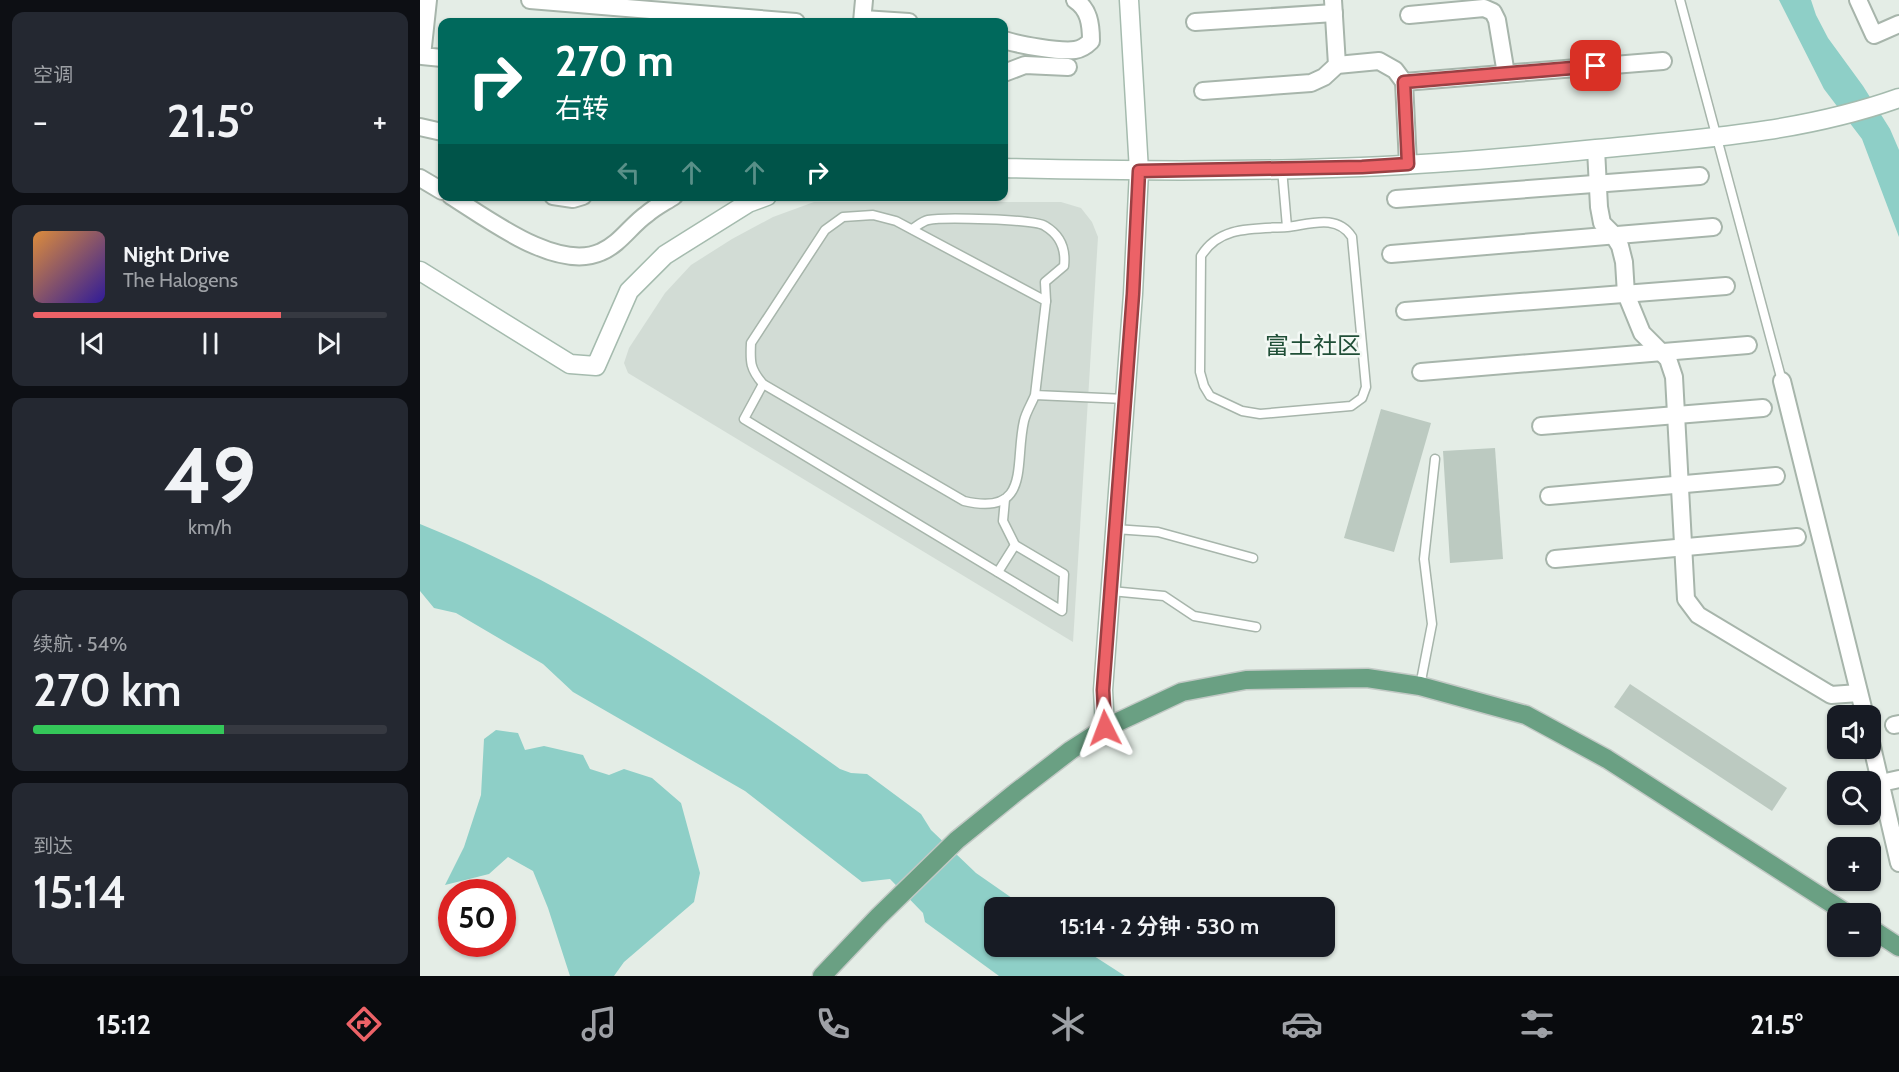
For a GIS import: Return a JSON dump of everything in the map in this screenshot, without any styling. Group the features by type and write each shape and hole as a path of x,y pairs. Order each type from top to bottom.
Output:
{"main road":[{"path":"1105,728 1103,690 1125,399 1139,171 1129,0"},
{"path":"1008,168 1139,171 1362,167 1408,164 1717,138 1838,117 1899,98"},
{"path":"420,271 570,364 596,366 629,291 664,255 753,201"},
{"path":"822,976 878,917 957,840 1071,750 1105,728 1182,692 1246,680 1367,678 1420,686 1526,716 1606,759 1831,903"},
{"path":"1881,935 1899,946"}],"street":[{"path":"428,0 421,65 438,59"},
{"path":"530,0 748,18"},
{"path":"862,18 864,0"},
{"path":"1008,41 1021,45 1075,50 1085,46 1091,41 1088,14 1082,5 1074,0"},
{"path":"1858,0 1874,35 1899,24"},
{"path":"1195,22 1333,7 1336,64"},
{"path":"1409,15 1484,8 1493,12 1497,20 1506,74"},
{"path":"1404,82 1663,60"},
{"path":"1203,91 1311,83 1324,77 1336,64 1379,61 1395,70 1404,82 1408,164"},
{"path":"1008,71 1025,65 1068,67"},
{"path":"420,127 438,131"},
{"path":"1596,149 1602,223 1620,246 1624,262 1626,294 1642,333 1668,359 1674,377 1686,599 1698,615 1831,695 1859,693"},
{"path":"1396,199 1700,176"},
{"path":"420,178 438,189"},
{"path":"459,201 534,246 557,254 574,256 600,253 615,243 646,214 666,201"},
{"path":"1391,254 1713,227"},
{"path":"1405,311 1726,286"},
{"path":"1420,372 1748,345"},
{"path":"1782,381 1862,705"},
{"path":"1541,426 1763,408"},
{"path":"1549,496 1776,476"},
{"path":"1555,559 1797,537"},
{"path":"1899,779 1881,783 1899,863"}],"lane":[{"path":"1680,0 1782,381"},
{"path":"1282,169 1287,227"},
{"path":"912,229 926,220 1020,220 1044,225 1060,239 1066,252 1064,266 1045,282 1046,301 1035,395 1024,420 1016,488 1005,499 984,506 964,501 763,384 754,373 750,361 751,343 825,230 843,217 873,215 897,221 1046,301"},
{"path":"1332,222 1345,226 1352,237 1366,387 1362,398 1351,406 1260,414 1242,411 1210,396 1204,386 1200,372 1201,256 1207,246 1221,235 1240,230 1287,227 1332,222"},
{"path":"763,384 744,419 1062,611 1064,574 1015,545 1003,521 1005,499"},
{"path":"1035,395 1125,399"},
{"path":"1420,686 1432,624 1424,559 1435,459"},
{"path":"1115,529 1158,532 1253,558"},
{"path":"998,572 1015,545"},
{"path":"1111,591 1164,596 1194,616 1257,627"}],"shaded area":[{"path":"814,202 1061,202 1081,208 1092,222 1098,237 1073,642 628,373 624,363 629,348 665,293 691,265 773,217"}],"water":[{"path":"1779,0 1811,0 1828,38 1863,86 1890,129 1899,150 1899,237 1862,139 1824,89"},
{"path":"420,524 531,575 689,666 840,769 851,773 867,774 921,814 931,830 976,873 1011,897 984,897 984,957 1096,957 1125,976 999,976 925,922 923,913 890,879 862,882 745,791 573,692 543,664 456,613 434,608 420,591"},
{"path":"496,730 518,733 525,750 544,746 583,755 590,769 609,775 624,769 652,778 681,803 700,873 694,902 624,962 614,976 570,976 548,908 533,871 508,857 489,874 469,879 448,879 464,847 481,795 484,739"}],"building":[{"path":"1381,409 1431,423 1394,552 1344,538"},
{"path":"1495,448 1503,559 1450,563 1443,451"},
{"path":"1630,684 1787,788 1772,811 1614,707"}],"district":[{"name":"富土社区","path":"1313,345"}],"route":[{"path":"1105,728 1103,690 1133,294 1139,171 1362,167 1408,164 1404,82 1596,66"}]}
